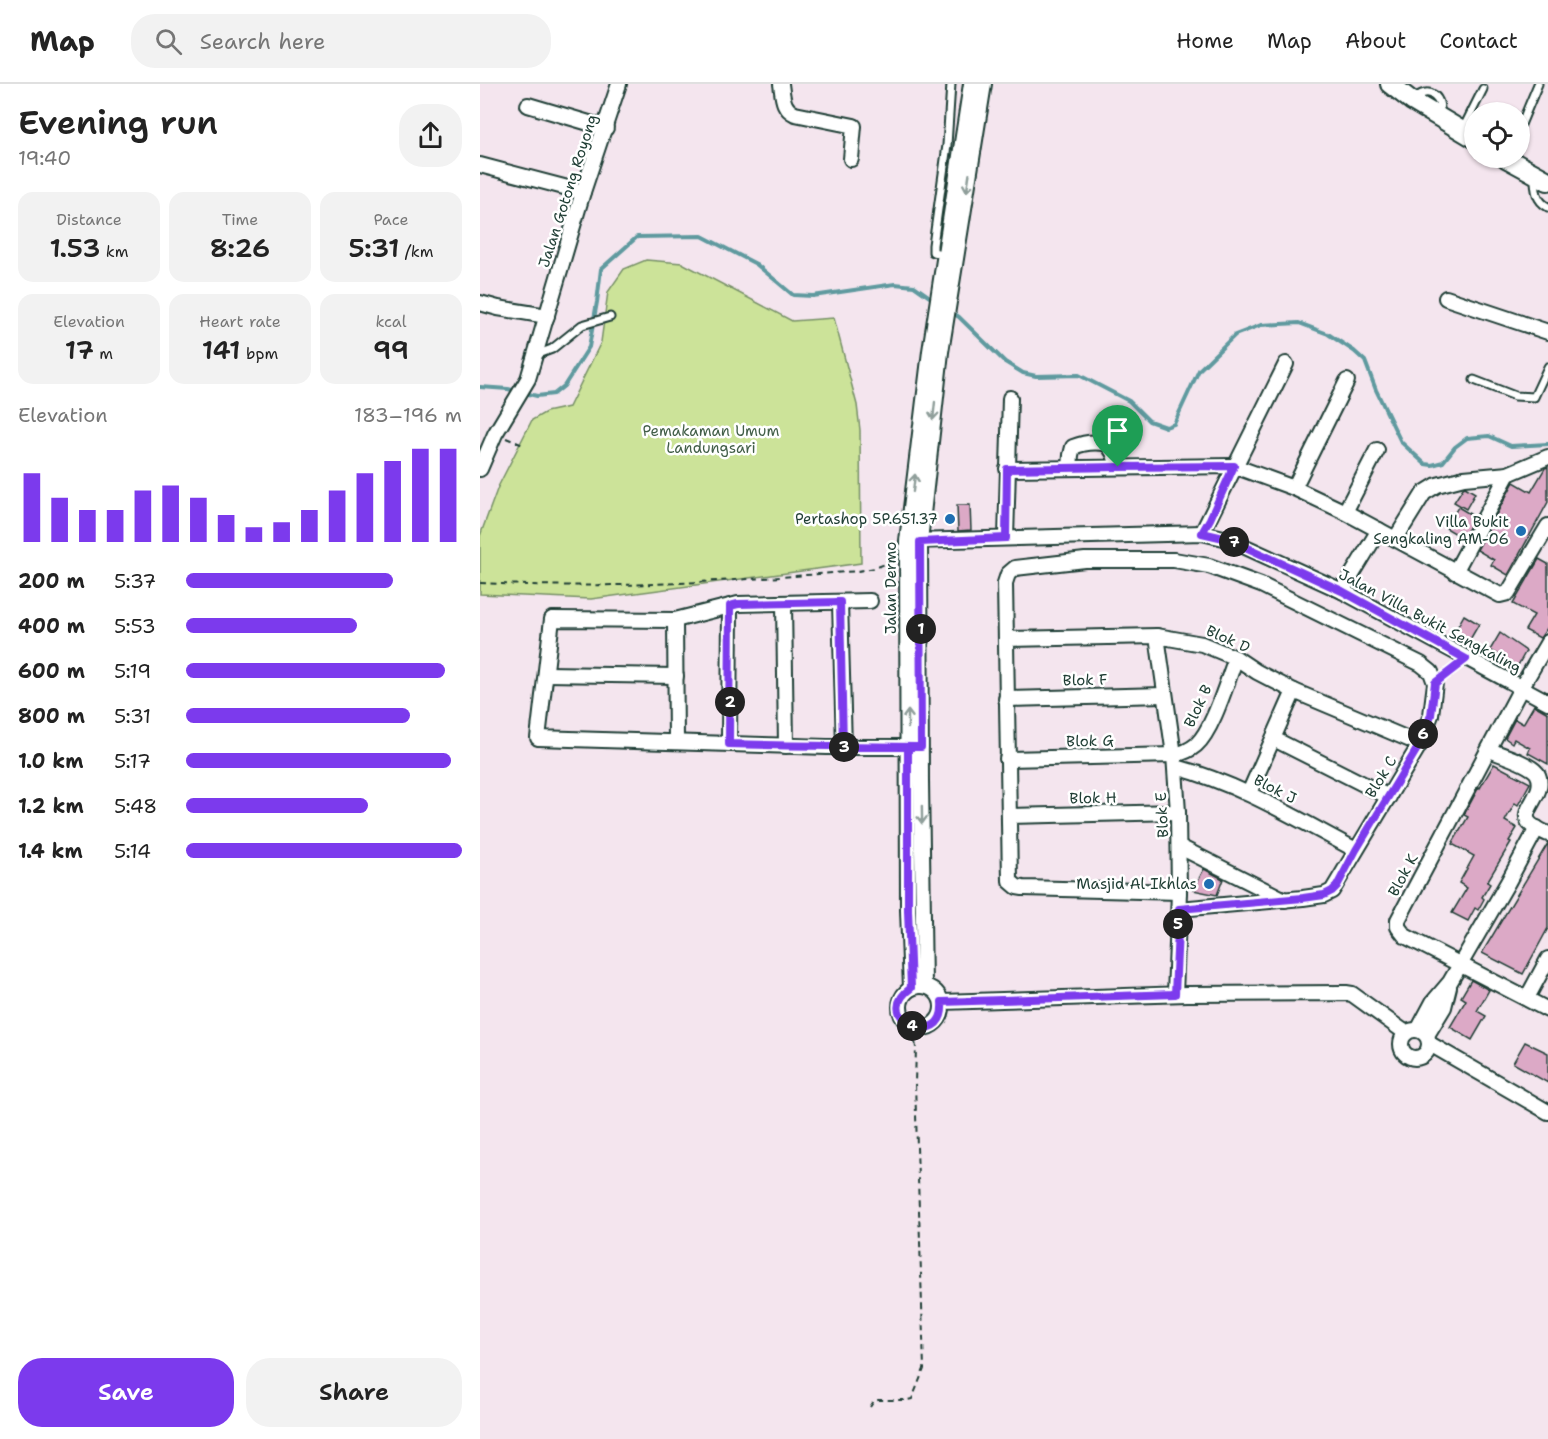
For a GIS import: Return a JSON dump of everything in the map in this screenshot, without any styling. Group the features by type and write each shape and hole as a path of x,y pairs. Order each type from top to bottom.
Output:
{"street":[{"name":"Jalan Gotong Royong","path":"480,469 495,434 528,380 583,192 619,84"},
{"path":"782,84 787,111 854,126 850,159"},
{"path":"969,140 970,84"},
{"path":"948,259 969,140 984,84"},
{"path":"1390,84 1412,101 1464,133"},
{"path":"528,105 606,128"},
{"path":"480,165 583,192"},
{"path":"1524,168 1541,178"},
{"name":"Jalan Dermo","path":"913,1027 907,1023 900,1011 901,998 918,987 912,545 935,352 947,283 948,259"},
{"path":"1446,298 1548,332"},
{"path":"480,303 498,308 548,312"},
{"path":"1202,533 1286,364"},
{"path":"1294,488 1347,381"},
{"path":"1006,538 1010,398"},
{"path":"1070,468 1073,447 1082,443 1098,442 1108,444 1118,467"},
{"path":"1345,512 1377,450"},
{"path":"1396,538 1424,493 1437,485 1464,478 1508,474 1529,463 1548,457"},
{"path":"1007,469 1234,466 1294,488 1345,512 1500,595 1508,593 1516,582 1548,526"},
{"path":"1455,572 1508,474"},
{"path":"1342,591 1378,530"},
{"name":"Jalan Villa Bukit Sengkaling","path":"912,545 1006,538 1202,533 1228,539 1342,591 1548,702"},
{"path":"1535,547 1548,554"},
{"path":"1179,892 1017,887 1010,881 1005,583 1008,574 1015,568 1085,560 1174,560 1209,566 1261,585 1421,664 1431,672 1435,683"},
{"path":"870,601 730,606 675,620 552,619 538,738 786,746 914,747"},
{"path":"840,602 843,747"},
{"path":"784,603 786,746"},
{"path":"729,744 730,606"},
{"path":"675,620 676,742"},
{"name":"Blok D","path":"1006,639 1157,636 1202,644 1236,658 1294,691 1420,744"},
{"name":"Blok E","path":"1157,636 1175,761 1180,847 1181,994"},
{"name":"Blok K","path":"1548,642 1521,688 1398,920 1398,927 1406,936 1548,1010"},
{"name":"Blok B","path":"1175,761 1198,744 1207,730 1236,658"},
{"path":"546,674 676,676"},
{"name":"Blok C","path":"1179,909 1285,900 1324,895 1332,891 1420,744 1431,715 1435,683"},
{"path":"1249,793 1294,691"},
{"name":"Blok F","path":"1006,699 1164,695"},
{"path":"1274,739 1389,798"},
{"path":"1420,1035 1433,1002 1450,982 1508,882 1542,831 1527,820 1527,814 1538,796 1541,784 1537,773 1529,767 1489,750"},
{"name":"Blok G","path":"1007,759 1175,761"},
{"name":"Blok J","path":"1175,761 1249,793 1356,850"},
{"name":"Blok H","path":"1009,816 1178,813"},
{"path":"1180,847 1285,900"},
{"path":"1527,998 1548,959"},
{"path":"913,1027 926,1028 941,1015 942,1002 935,991 918,987"},
{"path":"942,1002 1181,994 1352,994 1548,1112"}],"lane":[{"path":"948,259 933,252 933,245 947,145 951,84"},
{"path":"1530,103 1538,84"},
{"path":"1479,102 1483,89"},
{"path":"1541,178 1538,196 1541,204 1548,207"},
{"path":"536,355 552,349 582,325 610,317"},
{"path":"1474,380 1515,396 1534,397 1548,368"}],"path":[{"path":"495,434 523,445"},
{"path":"480,583 532,586 631,585 827,574 875,568 912,545"},
{"path":"1435,683 1466,659"},
{"path":"870,1407 874,1401 912,1399 924,1369 915,1083 916,1048 913,1027"}],"green space":[{"name":"Pemakaman Umum Landungsari","path":"646,260 682,263 792,321 834,318 857,405 860,430 861,563 591,599 480,594 480,536 498,487 532,420 546,412 569,407 601,342 608,292 624,269"}],"building":[{"path":"1548,467 1548,502 1508,575 1491,565 1494,560 1477,550 1514,482 1531,492 1545,468"},
{"path":"1465,487 1475,493 1466,509 1454,502"},
{"path":"957,505 970,505 971,530 958,531"},
{"path":"1458,507 1475,517 1463,538 1446,528"},
{"path":"1539,559 1548,564 1548,627 1540,638 1525,630 1534,615 1513,604"},
{"path":"1464,615 1479,624 1468,643 1453,635"},
{"path":"1500,633 1526,651 1517,667 1490,650"},
{"path":"1534,705 1548,713 1548,764 1528,753 1530,748 1514,739 1512,743 1505,738 1515,719 1523,724"},
{"path":"1494,764 1530,783 1518,805 1515,803 1505,821 1517,828 1487,882 1490,884 1482,897 1484,899 1478,910 1475,908 1468,921 1452,913 1467,888 1459,883 1474,856 1452,844 1468,817 1464,815"},
{"path":"1548,843 1548,928 1523,974 1482,953"},
{"name":"Masjid Al Ikhlas","path":"1204,869 1223,879 1217,895 1193,890"},
{"path":"1471,980 1489,990 1477,1011 1486,1016 1472,1040 1450,1027 1466,1000 1461,997"},
{"path":"1525,1042 1548,1053 1548,1083 1513,1063"}],"waterway":[{"path":"480,387 508,389 537,396 554,394 564,386 589,347 601,269 637,237 702,236 756,264 793,295 813,296 895,284 914,286 934,300"},
{"path":"950,311 1005,362 1023,373 1036,376 1079,375 1129,401 1149,421 1166,427 1174,424 1199,370 1235,335 1261,325 1299,323 1328,334 1365,361 1401,442 1425,464 1443,462 1455,447 1467,438 1489,436 1511,446 1548,444"}],"place":[{"name":"Pertashop 5P.651.37","path":"950,519"},
{"name":"Villa Bukit Sengkaling AM-06","path":"1521,531"},
{"name":"Masjid Al Ikhlas","path":"1209,884"}],"route":[{"path":"1118,467 1007,469 1006,538 920,542 921,747 908,747 843,747 827,747 729,744 730,606 840,602 843,747 902,747 908,747 908,910 911,988 905,992 899,1004 902,1018 913,1027 926,1028 937,1021 941,1015 942,1002 1175,994 1179,909 1303,898 1324,895 1332,891 1420,744 1431,715 1435,683 1466,659 1342,591 1228,539 1202,533 1234,466 1118,467"}]}
